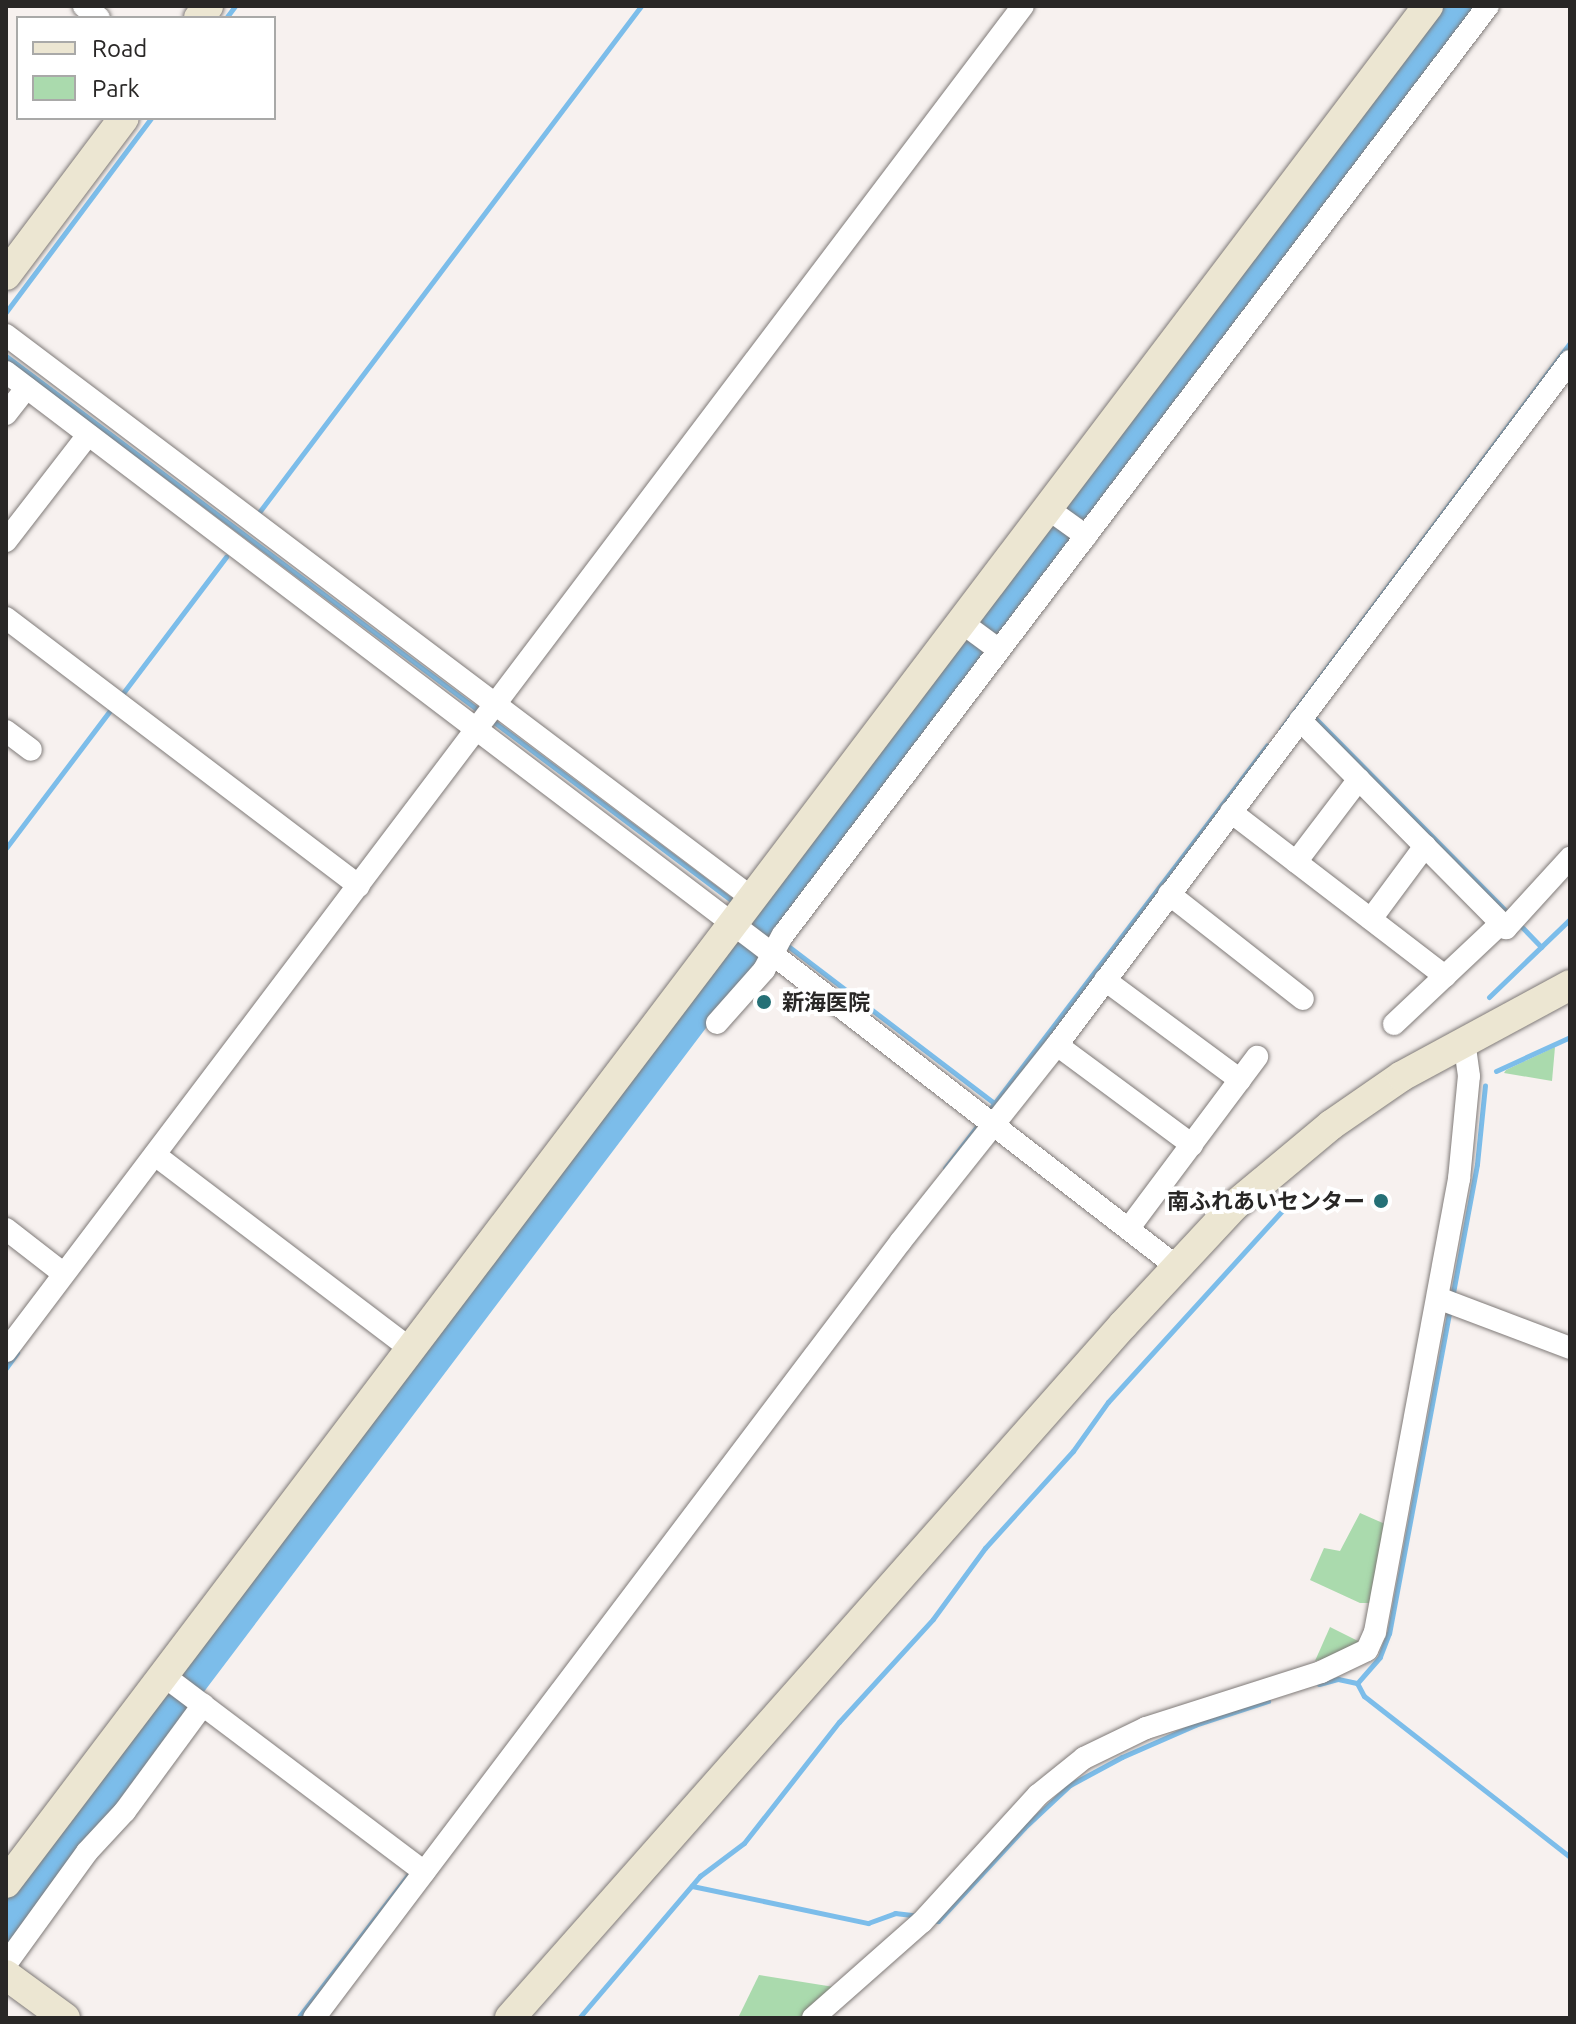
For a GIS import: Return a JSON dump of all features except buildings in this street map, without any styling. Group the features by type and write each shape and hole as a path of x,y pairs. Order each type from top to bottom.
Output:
{"street":[{"path":"6,1351 64,1274 160,1159 359,886 492,715 1023,6"},
{"path":"6,1964 87,1852 125,1811 184,1690 411,1349 738,928 752,898 1053,513 1428,6"},
{"path":"717,1023 996,648 1488,6"},
{"path":"6,275 122,120"},
{"path":"6,335 492,715 738,928 1176,1266"},
{"path":"314,2018 417,1867 986,1118 1057,1045 1570,361"},
{"path":"6,372 88,435 752,898"},
{"path":"6,414 26,388"},
{"path":"6,541 88,435"},
{"path":"1053,513 1083,534"},
{"path":"6,618 359,886"},
{"path":"967,626 996,648"},
{"path":"1305,714 1359,779 1425,846 1510,921"},
{"path":"6,731 31,750"},
{"path":"1296,862 1359,779"},
{"path":"1231,812 1445,976"},
{"path":"1371,919 1425,846"},
{"path":"1394,1024 1510,921 1570,858"},
{"path":"1169,894 1303,999"},
{"path":"1105,980 1240,1080"},
{"path":"510,2018 1176,1266 1282,1163 1390,1084 1570,985"},
{"path":"813,2018 925,1918 1038,1795 1084,1758 1146,1728 1321,1672 1367,1650 1375,1632 1447,1300 1469,1076 1464,1041"},
{"path":"1057,1045 1192,1145"},
{"path":"1129,1228 1257,1057"},
{"path":"160,1159 411,1349"},
{"path":"6,1229 64,1274"},
{"path":"1447,1300 1570,1348"},
{"path":"184,1690 417,1867"},
{"path":"6,1883 184,1690"},
{"path":"6,1975 65,2018"}],"green space":[{"path":"1555,1047 1552,1081 1504,1073 1506,1070"},
{"path":"1360,1513 1385,1524 1371,1603 1360,1603 1310,1580 1324,1548 1340,1551"},
{"path":"1330,1627 1362,1643 1341,1654 1315,1661"},
{"path":"759,1975 834,1987 802,2018 738,2018"}],"waterway":[{"path":"228,16 235,6"},
{"path":"260,511 641,6"},
{"path":"6,1927 1459,6"},
{"path":"6,312 150,120"},
{"path":"1281,729 1570,342"},
{"path":"6,356 482,713"},
{"path":"120,697 226,557"},
{"path":"6,848 112,708"},
{"path":"1311,714 1509,914"},
{"path":"490,719 735,903"},
{"path":"987,1113 1267,746"},
{"path":"759,917 766,923"},
{"path":"1489,997 1570,919"},
{"path":"1519,924 1541,947"},
{"path":"763,926 774,935"},
{"path":"788,946 994,1103"},
{"path":"1496,1071 1570,1037"},
{"path":"1452,1298 1477,1164 1485,1085"},
{"path":"945,1168 981,1121"},
{"path":"579,2018 700,1876 744,1843 839,1722 933,1619 985,1548 1073,1451 1108,1402 1289,1203"},
{"path":"1450,1308 1389,1633 1380,1657 1357,1683 1364,1696 1570,1857"},
{"path":"6,1368 17,1353"},
{"path":"1319,1684 1338,1679 1357,1683"},
{"path":"933,1920 938,1921 1024,1828 1070,1785 1122,1757 1195,1725 1268,1701"},
{"path":"298,2018 412,1870"},
{"path":"692,1886 868,1923 895,1913 920,1916"}],"place":[{"name":"新海医院","path":"764,1002"},
{"name":"南ふれあいセンター","path":"1381,1201"}]}
